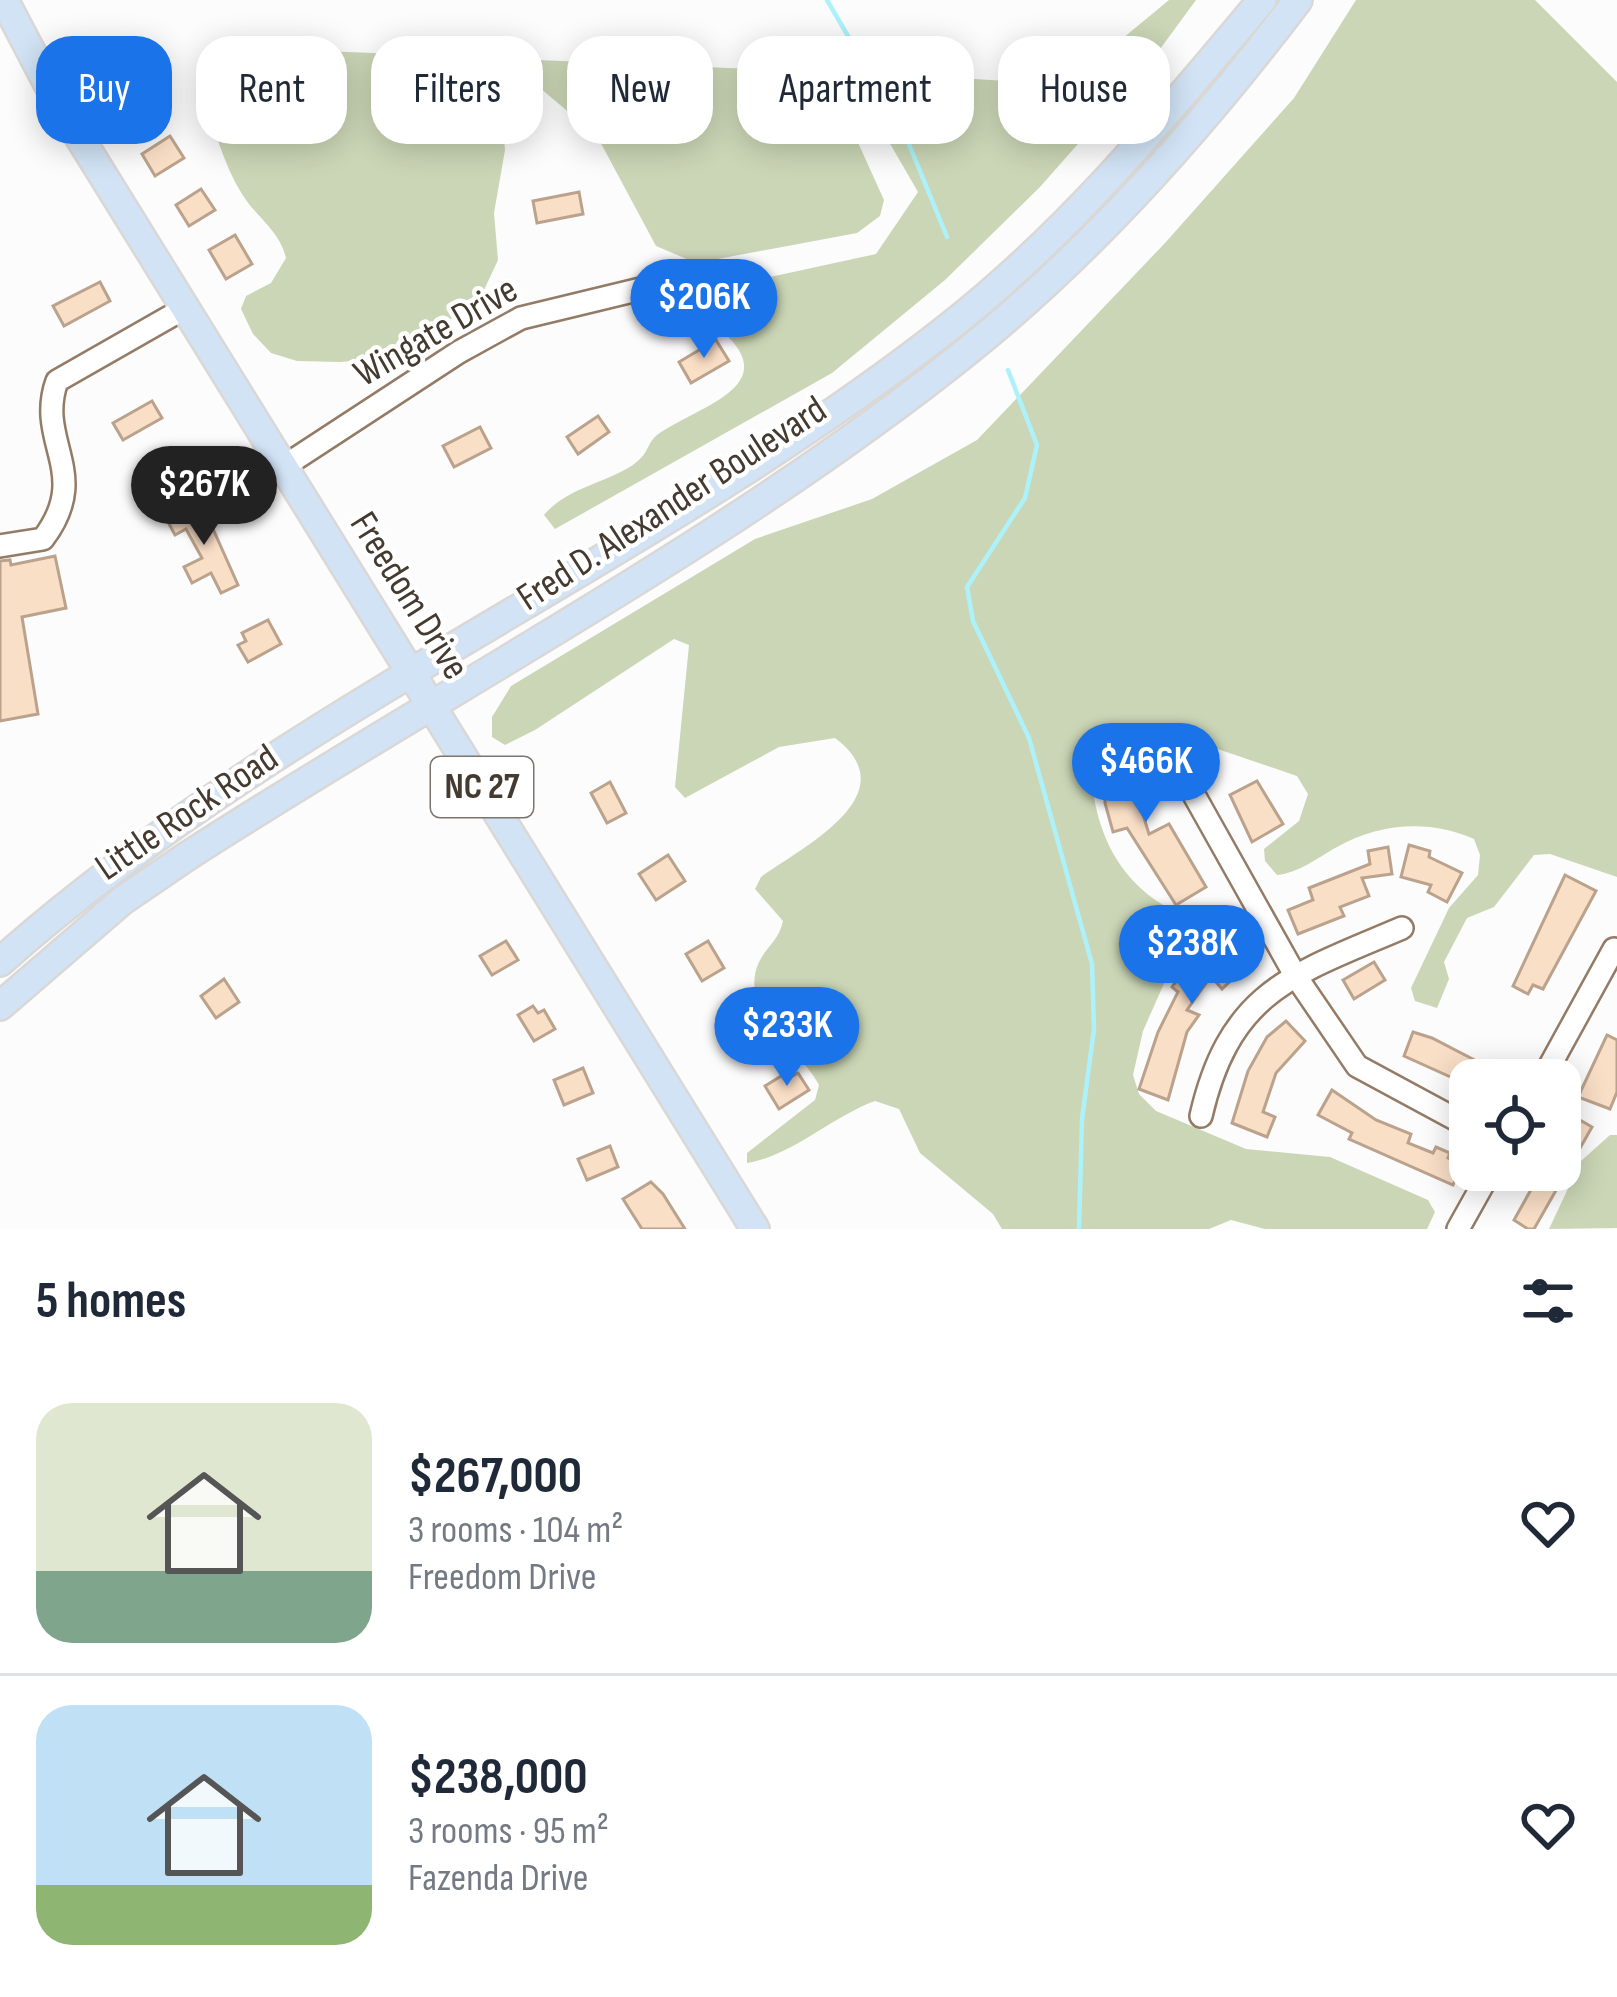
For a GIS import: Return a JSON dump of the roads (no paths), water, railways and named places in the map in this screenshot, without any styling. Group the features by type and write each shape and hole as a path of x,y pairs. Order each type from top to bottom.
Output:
{"main road":[{"name":"Freedom Drive","path":"4,0 57,101 755,1229"},
{"name":"Fred D. Alexander Boulevard","path":"411,673 823,419 948,328 1099,189 1262,0"},
{"name":"Fred D. Alexander Boulevard","path":"430,704 727,521 971,348 1126,204 1298,0"},
{"name":"Little Rock Road","path":"0,962 170,824 411,673"},
{"name":"Little Rock Road","path":"0,1006 123,900 430,704"}],"street":[{"name":"Wingate Drive","path":"283,466 458,352 521,318 707,273"},
{"path":"0,545 43,539 60,516 67,486 49,402 57,381 185,308"},
{"path":"1189,786 1295,975 1358,1066 1449,1116"},
{"path":"1202,1116 1211,1073 1226,1039 1271,991 1295,975 1402,928"},
{"path":"1553,1059 1613,950"},
{"path":"1458,1229 1479,1191"}],"waterway":[{"path":"827,0 904,132 947,237"},
{"path":"1008,370 1037,445 1025,498 967,587 973,621 1029,738 1092,964 1094,1029 1082,1119 1079,1229"}]}
